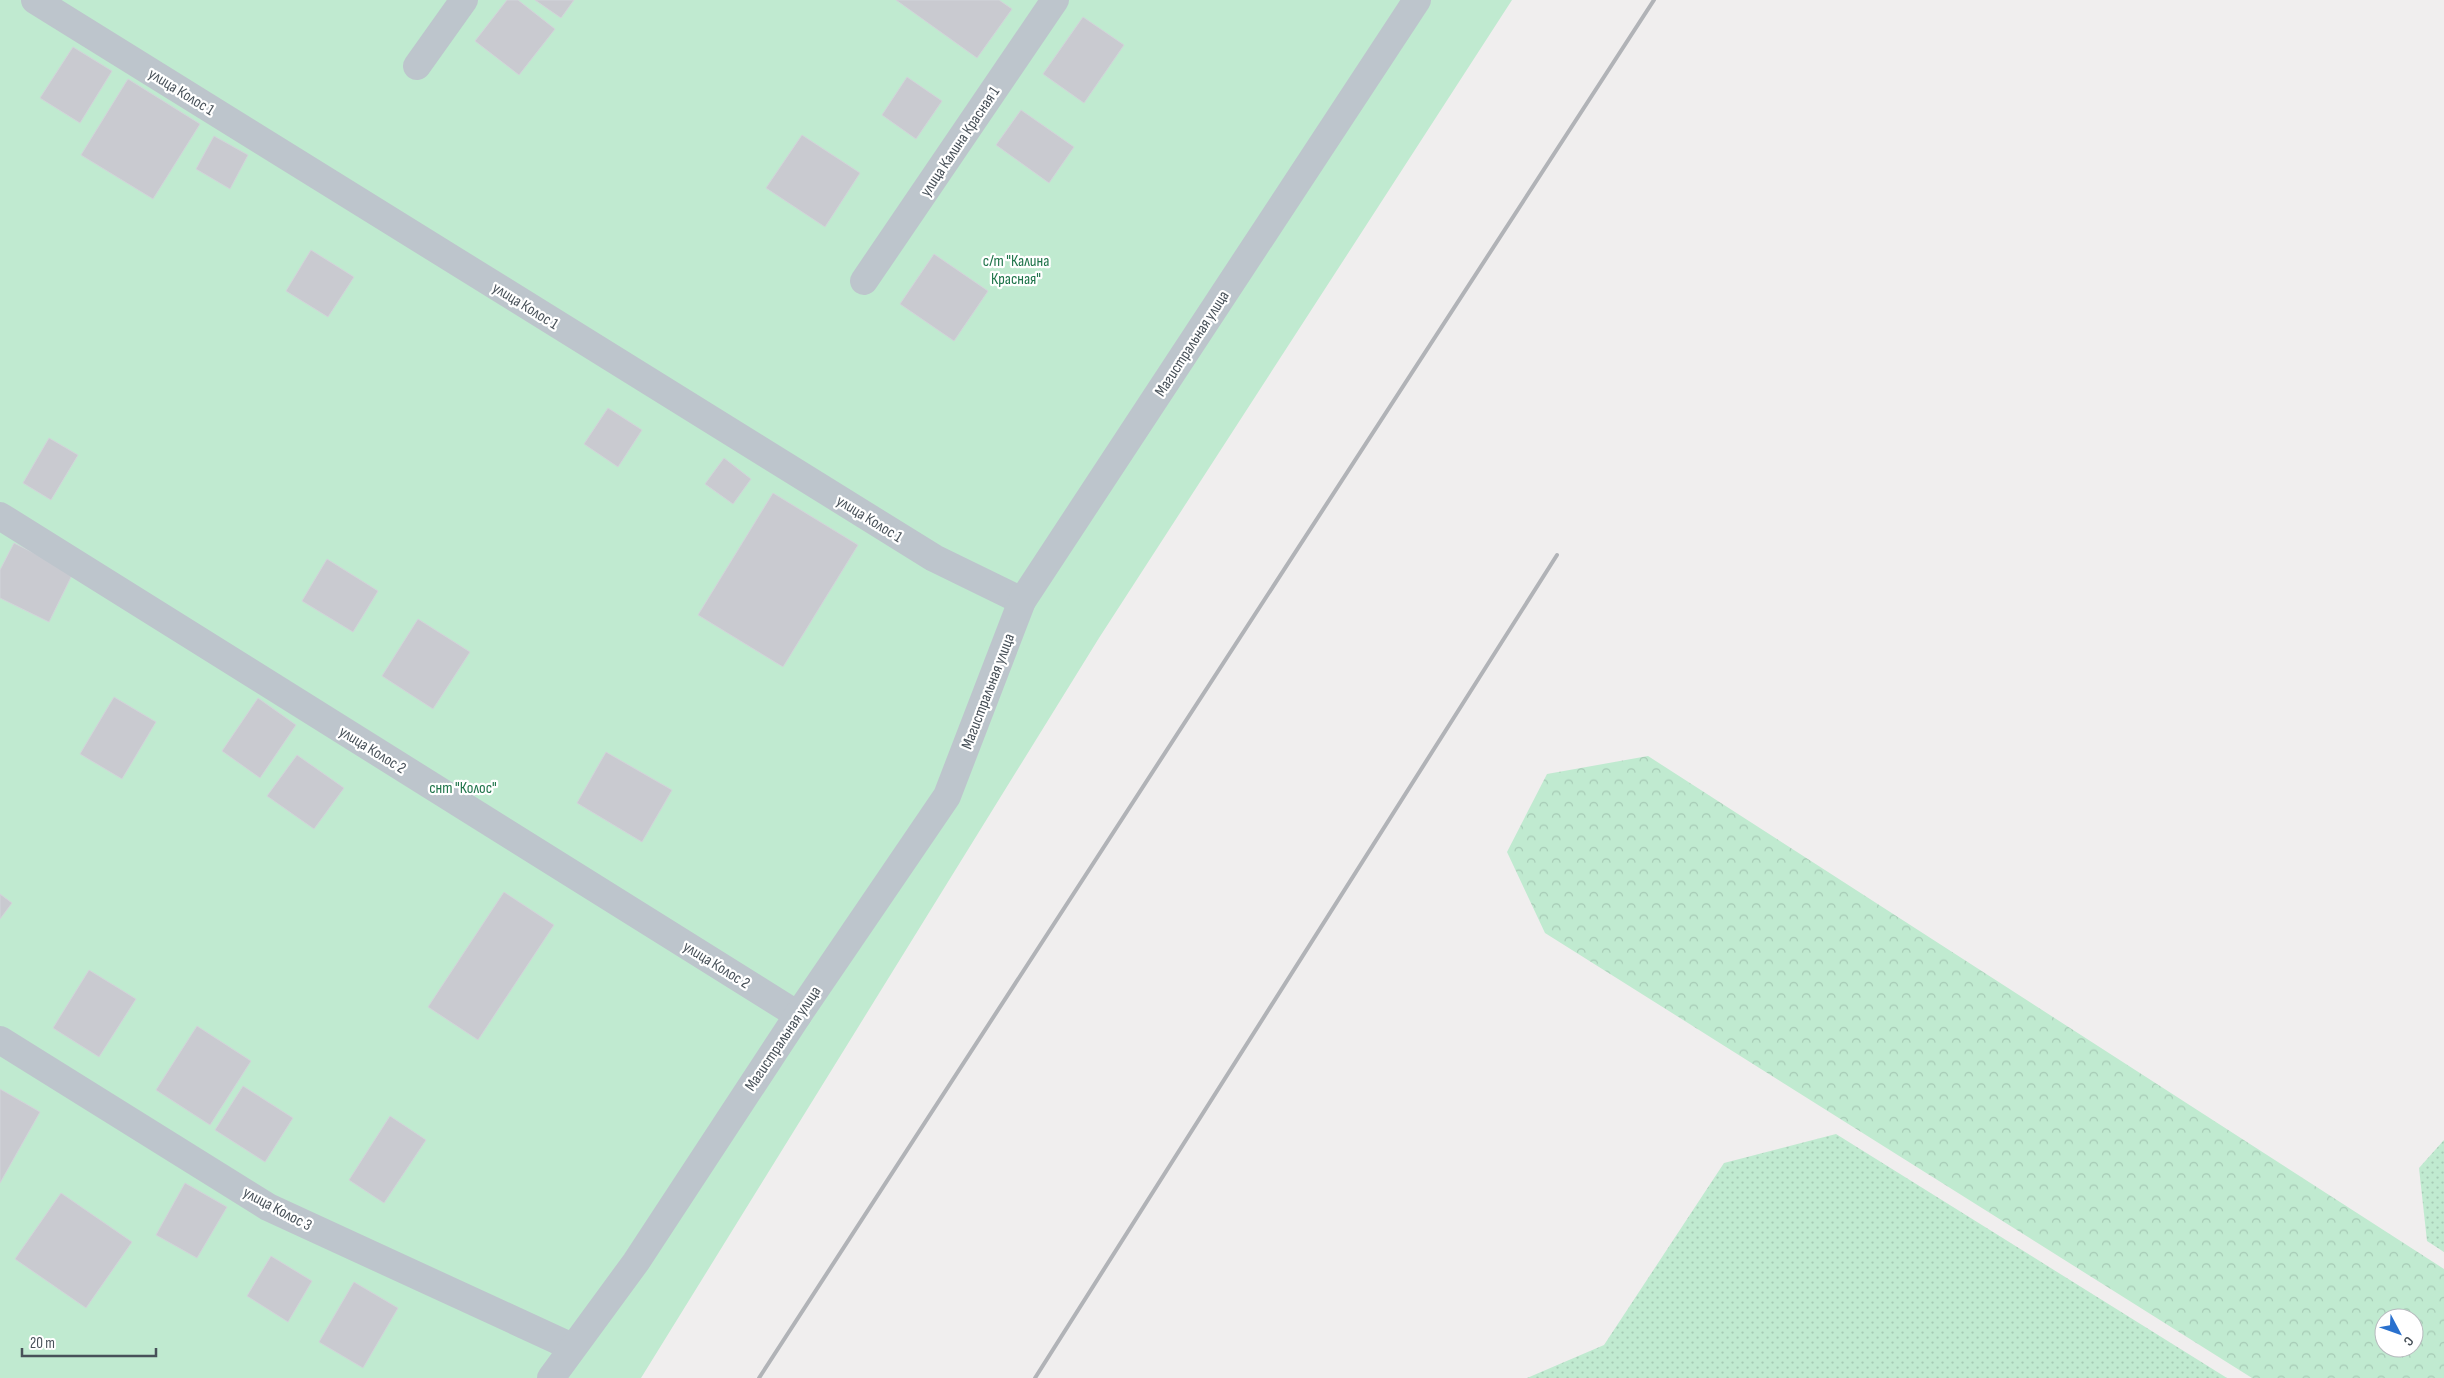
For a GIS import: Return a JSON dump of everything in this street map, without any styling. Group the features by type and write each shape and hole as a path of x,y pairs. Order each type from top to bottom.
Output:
{"street":[{"name":"улица Колос 1","path":"35,0 934,558 1022,601"},
{"path":"417,66 464,0"},
{"name":"улица Калина Красная 1","path":"864,281 1054,0"},
{"name":"Магистральная улица","path":"551,1378 636,1262 798,1015 947,796 1022,601 1417,0"},
{"name":"улица Колос 2","path":"0,516 798,1015"},
{"name":"улица Колос 3","path":"0,1040 268,1206 572,1347"}],"green space":[{"name":"снт \"Колос\"","path":"0,0 1512,0 1099,638 641,1378 0,1378"},
{"path":"1648,756 2444,1269 2444,1378 2252,1378 1545,933 1507,852 1547,774"},
{"path":"1836,1134 2227,1378 1527,1378 1604,1345 1724,1163"},
{"path":"2444,1140 2444,1252 2427,1241 2419,1168"}],"building":[{"path":"507,0 518,0 555,29 519,75 475,41"},
{"path":"535,0 574,0 561,18"},
{"path":"896,0 999,0 1012,9 977,58"},
{"path":"1083,17 1124,45 1084,103 1043,74"},
{"path":"73,47 112,71 80,123 40,98"},
{"path":"907,77 942,101 916,139 882,115"},
{"path":"128,79 200,124 153,199 81,155"},
{"path":"1021,110 1074,147 1049,183 996,145"},
{"path":"802,135 860,173 825,227 766,188"},
{"path":"214,136 248,155 230,189 196,169"},
{"path":"311,250 354,277 328,317 286,291"},
{"path":"934,254 988,291 954,341 900,304"},
{"path":"608,408 642,430 618,467 584,444"},
{"path":"49,438 78,455 51,500 23,483"},
{"path":"724,458 751,479 733,504 705,484"},
{"path":"773,493 858,545 783,667 698,615"},
{"path":"14,543 73,573 49,622 0,598 0,570"},
{"path":"327,559 378,591 353,632 302,601"},
{"path":"418,619 470,652 433,709 382,676"},
{"path":"114,697 156,722 122,779 80,754"},
{"path":"258,698 296,725 260,778 222,751"},
{"path":"606,752 672,790 642,842 577,803"},
{"path":"297,755 344,788 314,829 267,796"},
{"path":"504,892 554,925 478,1040 428,1007"},
{"path":"0,894 12,903 0,919"},
{"path":"89,970 136,999 99,1057 53,1028"},
{"path":"197,1026 251,1061 210,1125 156,1090"},
{"path":"243,1086 293,1118 265,1162 215,1130"},
{"path":"0,1089 40,1112 0,1183"},
{"path":"390,1116 426,1140 384,1203 349,1180"},
{"path":"185,1183 227,1207 197,1258 156,1235"},
{"path":"61,1193 132,1242 86,1308 15,1259"},
{"path":"271,1256 312,1281 288,1322 247,1296"},
{"path":"354,1282 398,1308 363,1368 319,1342"}],"railway":[{"path":"759,1378 1654,0"},
{"path":"1035,1378 1557,555"}],"park label":[{"name":"с/т \"Калина Красная\"","path":"1016,269"}]}
